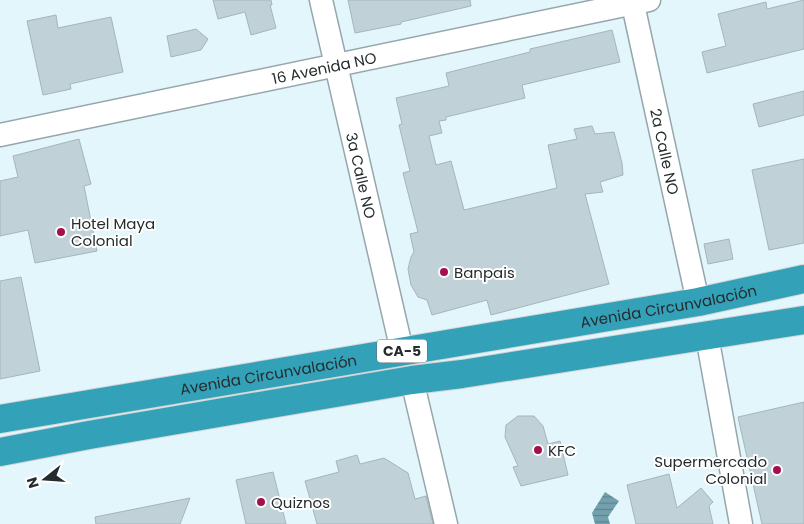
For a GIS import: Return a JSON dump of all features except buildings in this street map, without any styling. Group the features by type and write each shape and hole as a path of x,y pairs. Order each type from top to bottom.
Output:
{"highway":[{"name":"Avenida Circunvalación","path":"0,419 698,302 804,279"},
{"name":"Avenida Circunvalación","path":"0,452 412,380 462,374 804,320"}],"street":[{"name":"3a Calle NO","path":"321,0 402,351"},
{"name":"16 Avenida NO","path":"0,135 638,1"},
{"name":"2a Calle NO","path":"638,1 698,302"},
{"path":"707,336 741,524"},
{"path":"412,380 446,524"}],"water":[{"path":"605,492 619,501 608,517 610,524 595,524 592,513"}],"place":[{"name":"Hotel Maya Colonial","path":"61,232"},
{"name":"Banpais","path":"444,272"},
{"name":"KFC","path":"538,450"},
{"name":"Supermercado Colonial","path":"777,470"},
{"name":"Quiznos","path":"261,502"}]}
